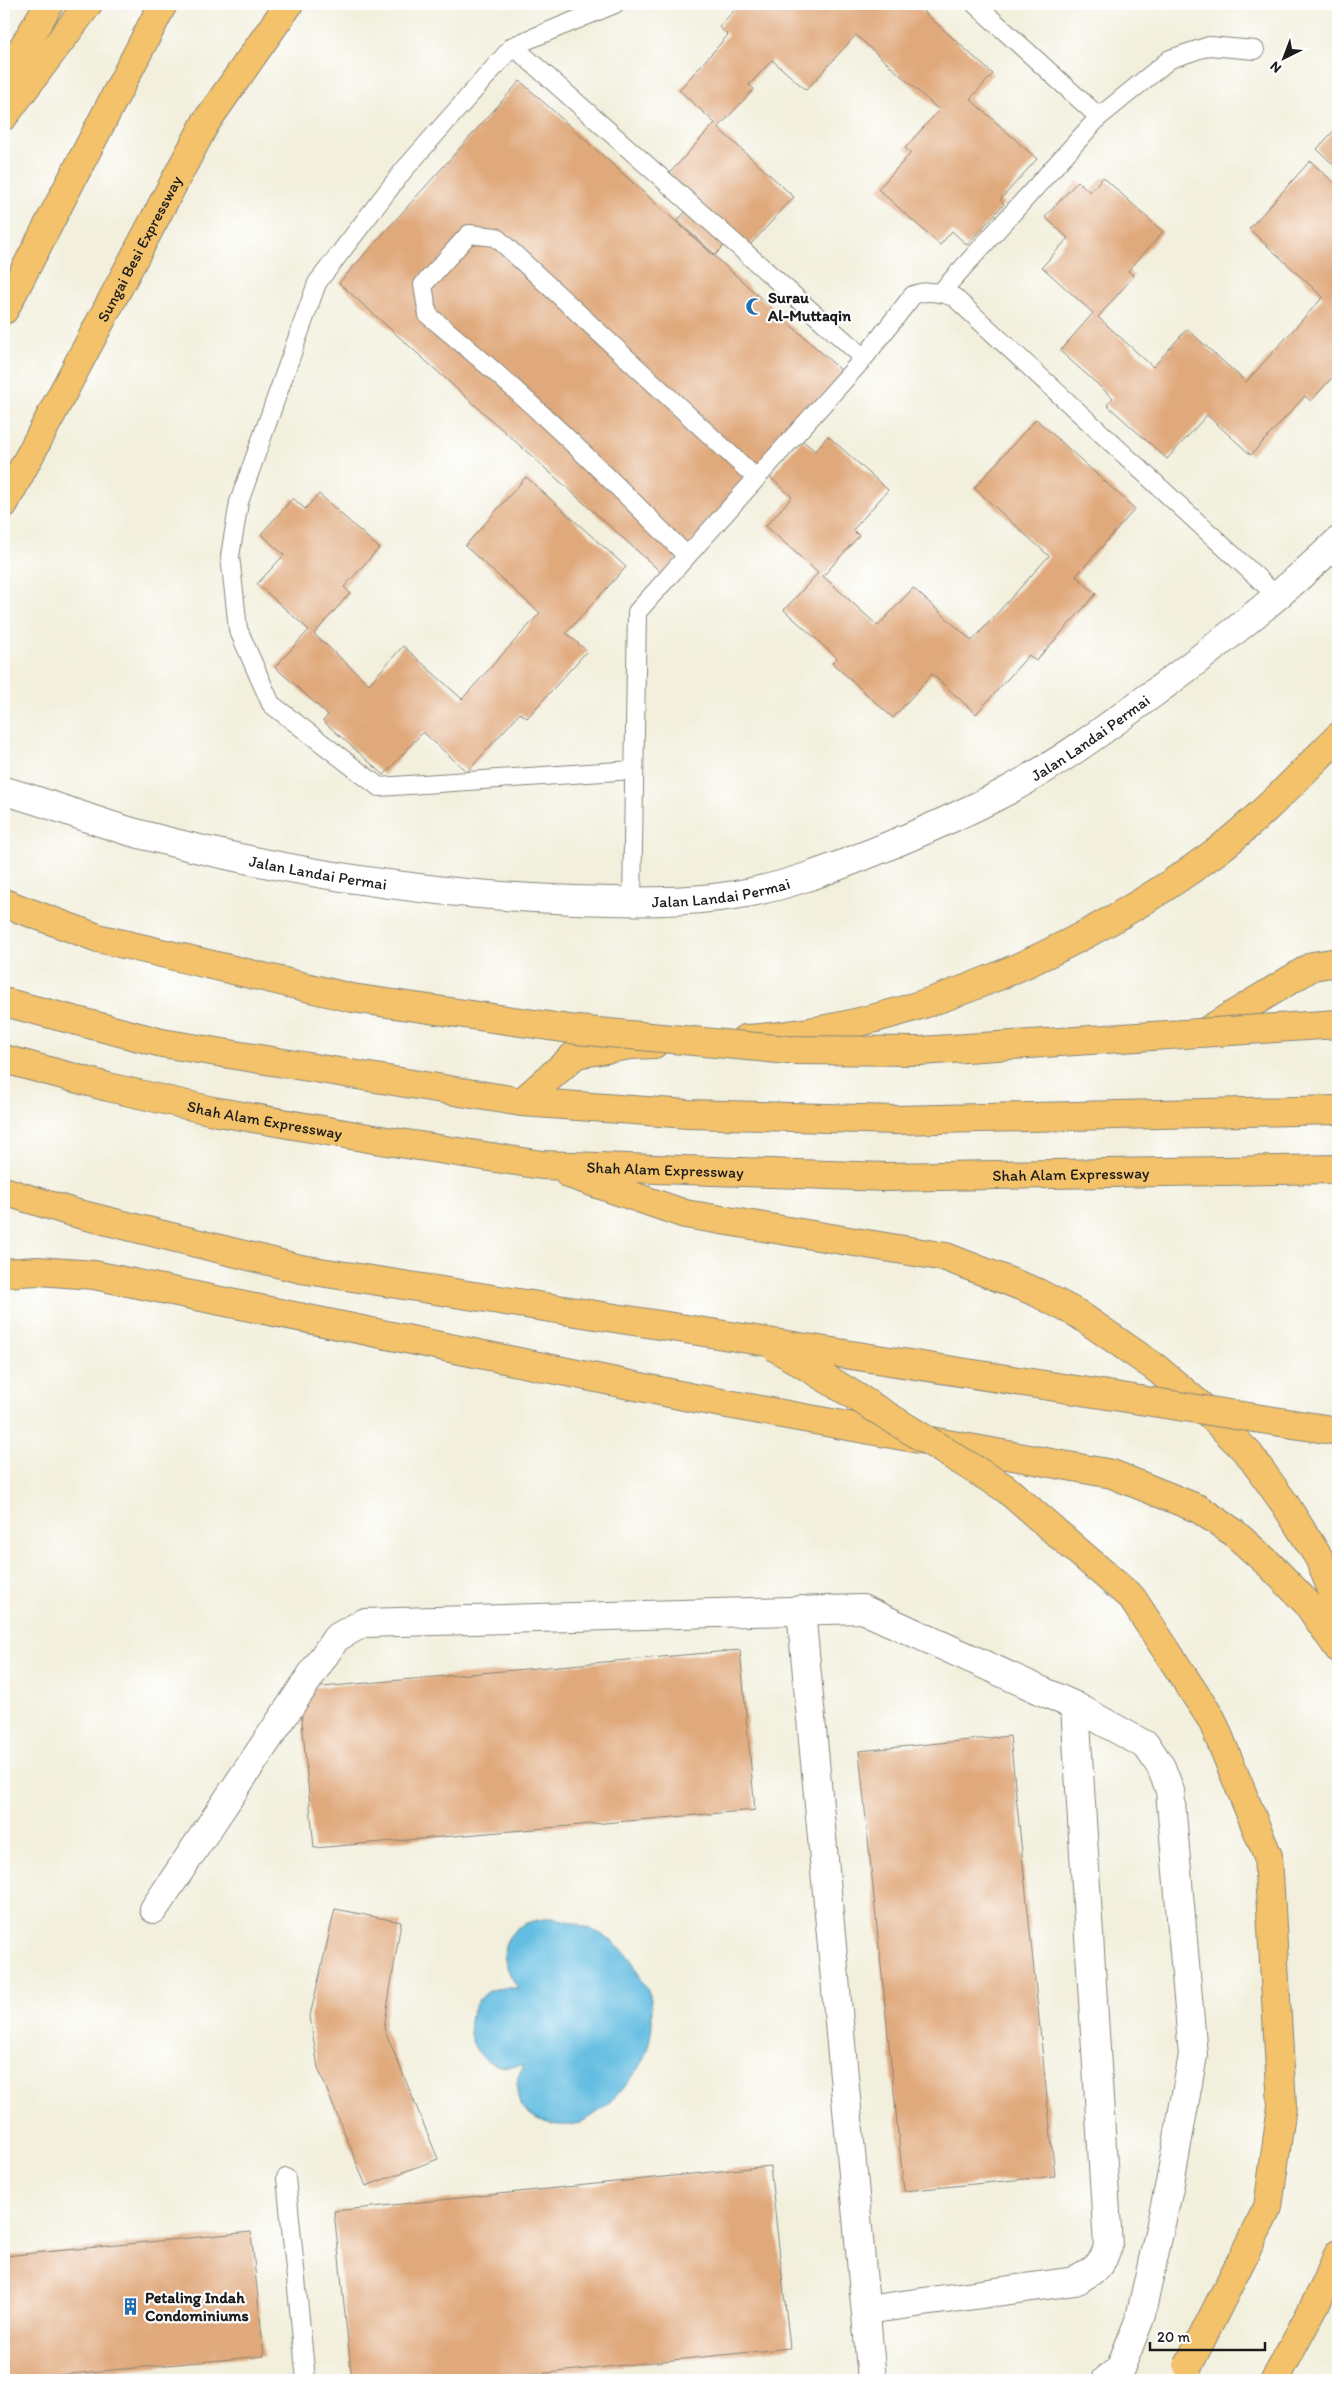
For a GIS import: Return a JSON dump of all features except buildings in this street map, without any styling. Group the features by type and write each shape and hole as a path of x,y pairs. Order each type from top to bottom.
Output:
{"highway":[{"path":"4,79 49,4"},
{"path":"4,116 88,4"},
{"path":"4,310 163,4"},
{"name":"Sungai Besi Expressway","path":"4,504 206,122 289,4"},
{"path":"522,1102 576,1054 631,1045 799,1034 860,1021 934,1001 1008,972 1100,925 1166,886 1218,850 1278,798 1338,737"},
{"path":"4,903 98,938 352,998 577,1030 788,1050 902,1050 1338,1024"},
{"path":"1205,1032 1313,966 1338,962"},
{"path":"4,1002 162,1043 522,1102 688,1114 896,1120 1338,1110"},
{"name":"Shah Alam Expressway","path":"4,1059 108,1087 213,1111 374,1139 542,1165 886,1177 1338,1169"},
{"path":"542,1165 685,1214 946,1258 1036,1292 1078,1314 1156,1368 1201,1406 1249,1454 1285,1504 1319,1558 1338,1606"},
{"path":"4,1191 71,1212 301,1269 1338,1430"},
{"path":"4,1273 38,1271 94,1275 688,1397 1112,1474 1199,1509 1233,1532 1270,1565 1307,1603 1338,1648"},
{"path":"763,1340 1005,1488 1132,1598 1212,1720 1268,1856 1282,2106 1268,2207 1183,2373"},
{"path":"1274,2380 1326,2284 1338,2254"}],"street":[{"name":"Jalan Landai Permai","path":"6,789 141,835 340,876 436,890 521,898 632,901 736,895 796,881 857,859 934,827 1006,791 1087,743 1188,668 1338,541"},
{"path":"154,1909 336,1638 363,1623 862,1609 1075,1706 1147,1746 1161,1767 1170,1791 1193,2055 1170,2183 1140,2318 1120,2369 1106,2380"},
{"path":"801,1610 872,2380"},
{"path":"866,2310 1075,2281 1094,2270 1104,2260 1108,2246 1075,1706"}],"lane":[{"path":"614,4 513,46 403,171 317,283 240,502 230,556 238,629 271,704 379,787 633,770"},
{"path":"976,4 1099,117"},
{"path":"513,46 864,358"},
{"path":"941,292 1099,117 1170,59 1209,46 1255,50"},
{"path":"687,556 582,450 468,348 428,315 423,285 469,234 496,237 756,478"},
{"path":"632,901 637,612 864,358 913,294 924,291 941,292 954,297 1276,595"},
{"path":"286,2178 306,2380"}],"water":[{"path":"552,1918 596,1931 624,1951 634,1964 649,1993 652,2007 650,2040 636,2072 622,2090 596,2114 575,2124 564,2125 543,2121 533,2117 525,2110 517,2091 519,2075 524,2065 502,2066 484,2058 472,2041 470,2030 473,2009 488,1992 491,1990 518,1988 505,1961 504,1950 507,1940 513,1932 523,1925"}],"place":[{"name":"Surau Al-Muttaqin","path":"754,306"},
{"name":"Petaling Indah Condominiums","path":"131,2306"}]}
